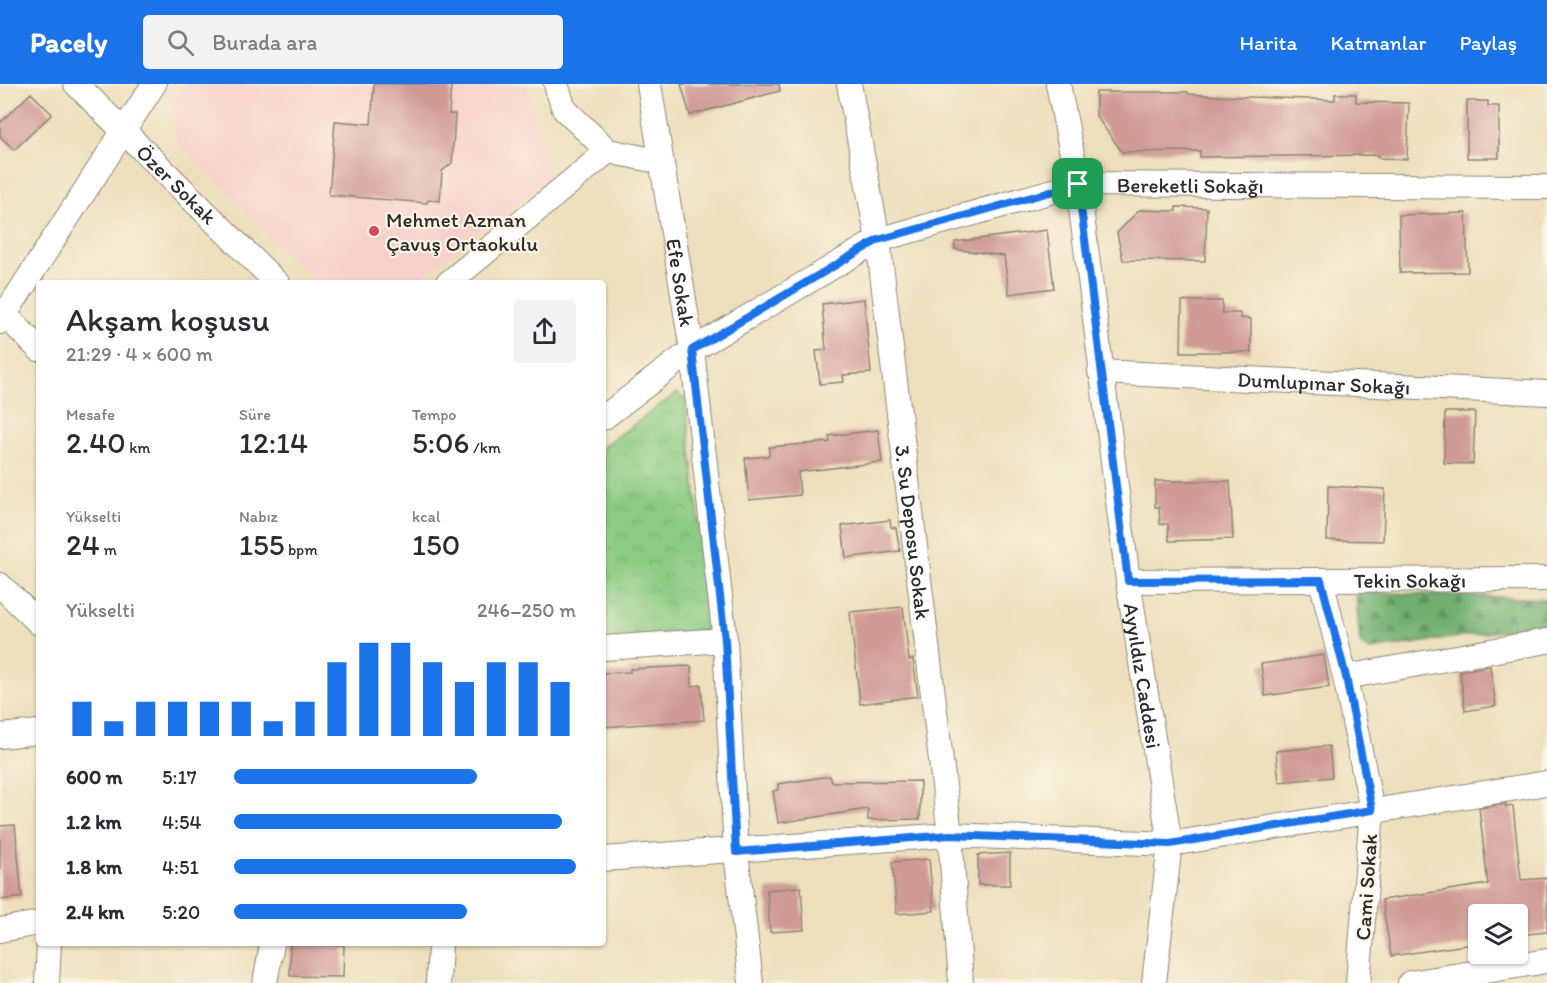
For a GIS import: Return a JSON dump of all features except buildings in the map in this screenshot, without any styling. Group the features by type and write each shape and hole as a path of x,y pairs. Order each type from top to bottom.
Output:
{"street":[{"name":"Özer Sokak","path":"76,84 274,280"},
{"path":"36,346 2,316 154,84"},
{"path":"556,84 564,109 608,151 662,162"},
{"name":"Efe Sokak","path":"649,84 692,350 725,640 736,852 751,983"},
{"name":"3. Su Deposu Sokak","path":"849,84 878,240 950,835 961,983"},
{"name":"Ayyıldız Caddesi","path":"1058,84 1078,184 1128,581 1170,844 1154,983"},
{"path":"452,280 608,151"},
{"name":"Bereketli Sokağı","path":"606,416 692,350 878,240 1078,184 1547,187"},
{"name":"Dumlupınar Sokağı","path":"1100,372 1547,393"},
{"name":"Tekin Sokağı","path":"1128,581 1547,579"},
{"name":"Cami Sokak","path":"1321,580 1346,677 1372,810 1358,983"},
{"path":"0,585 36,620"},
{"path":"606,648 725,640"},
{"path":"1346,677 1547,641"},
{"path":"0,736 36,732"},
{"path":"606,859 736,852 950,835 1170,844 1547,783"},
{"path":"0,930 36,924"},
{"path":"47,983 49,946"},
{"path":"265,983 272,946"},
{"path":"438,983 440,946"},
{"path":"1410,983 1547,961"}],"shaded area":[{"name":"Mehmet Azman Çavuş Ortaokulu","path":"183,84 527,84 549,178 419,280 314,280 175,139 173,100"}],"green space":[{"path":"677,393 685,399 711,624 702,632 606,637 606,445"},
{"path":"1361,592 1547,599 1547,624 1370,650 1360,644 1356,596"}],"place":[{"name":"Mehmet Azman Çavuş Ortaokulu","path":"374,231"}],"route":[{"path":"1078,184 1128,581 1321,580 1346,677 1372,810 1170,844 950,835 736,852 725,640 692,350 878,240 1078,184"}]}
